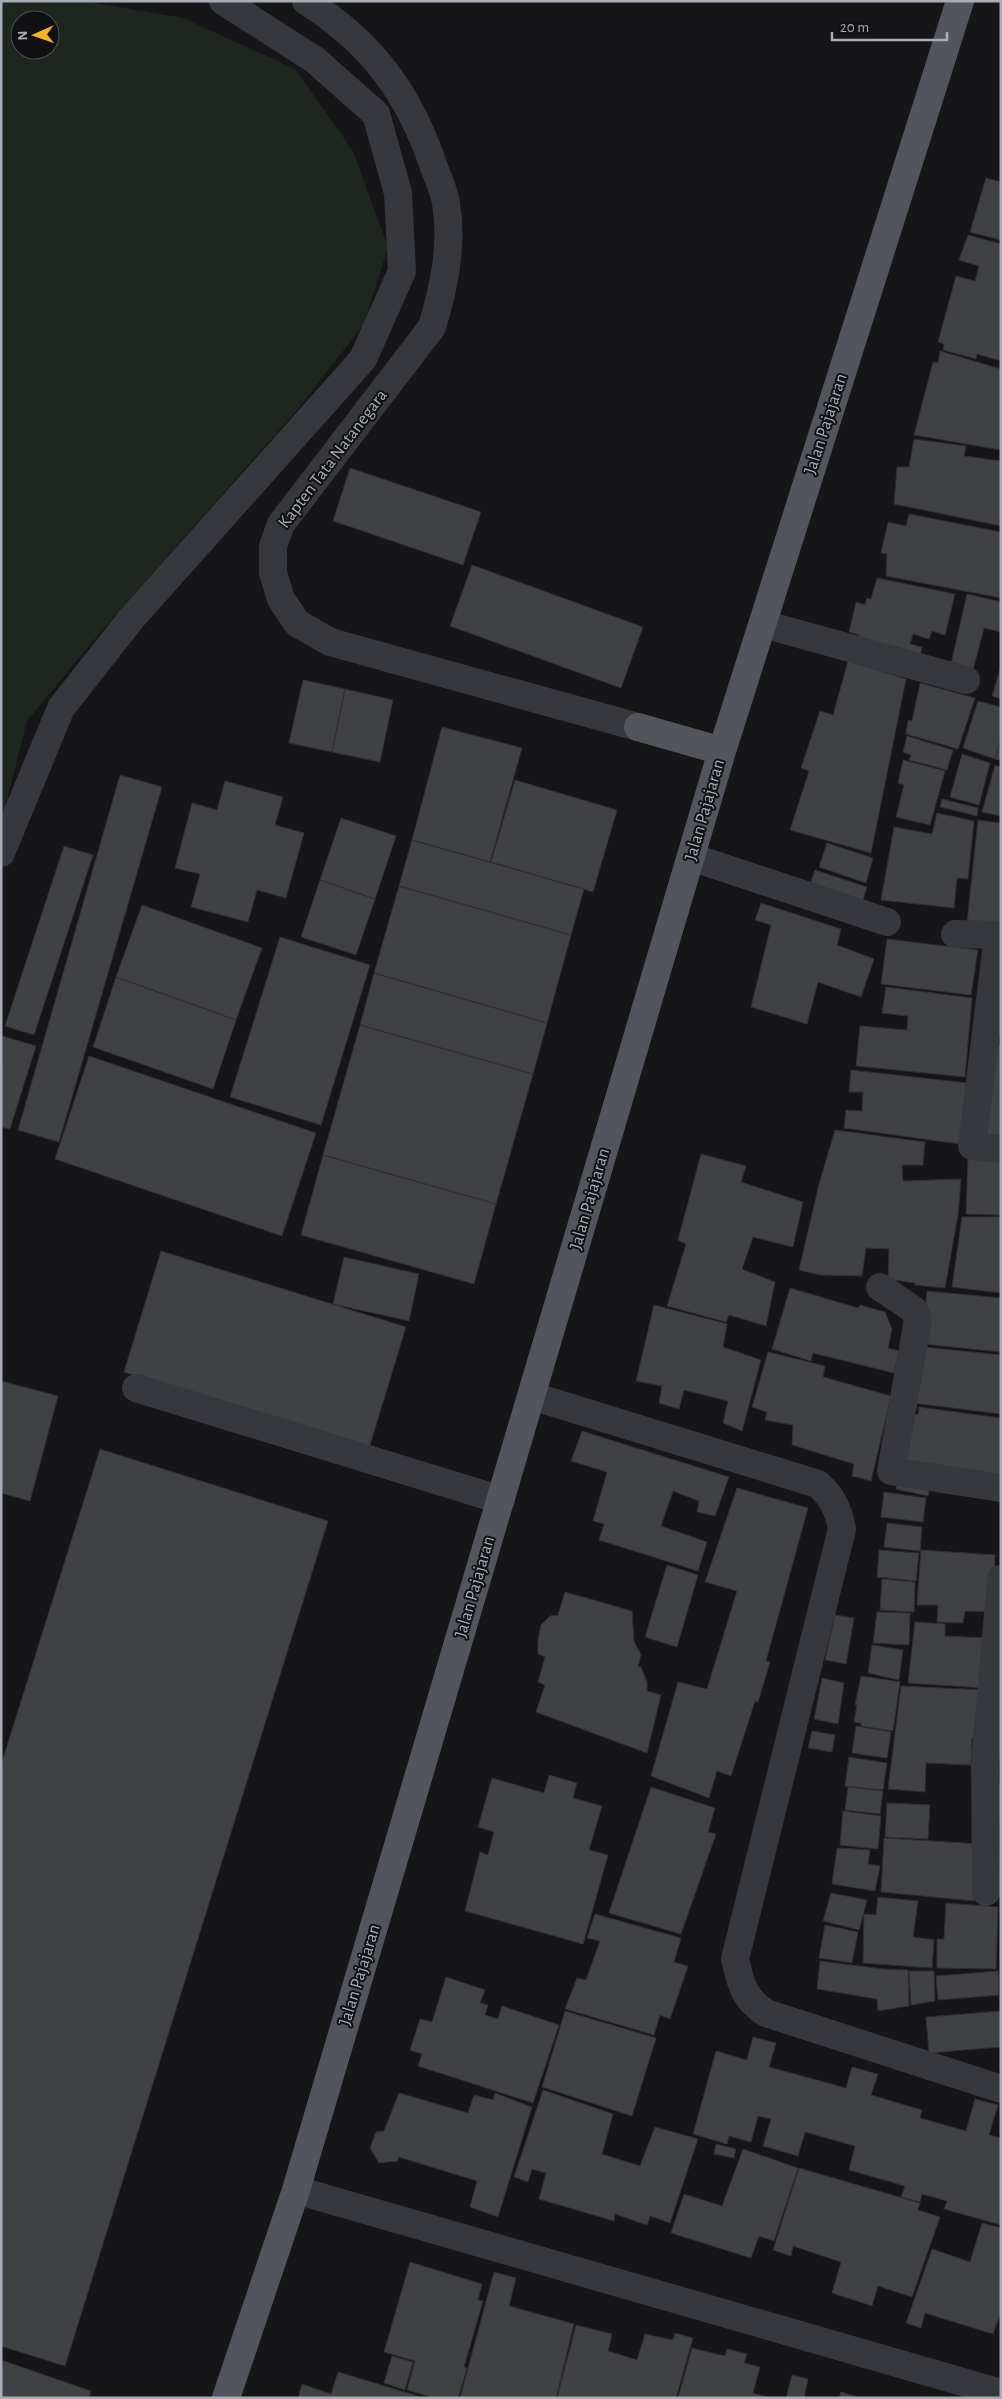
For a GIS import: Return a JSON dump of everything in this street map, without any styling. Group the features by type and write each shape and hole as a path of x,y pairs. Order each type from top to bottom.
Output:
{"main road":[{"name":"Jalan Pajajaran","path":"226,2398 296,2190 722,751 960,1"},
{"name":"Kapten Tata Natanegara","path":"638,727 722,751"}],"street":[{"path":"1,853 61,708 130,619 363,359 402,271 398,193 376,114 315,60 222,1"},
{"name":"Kapten Tata Natanegara","path":"306,1 329,16 368,50 398,88 426,145 446,202 448,252 442,293 432,327 281,524 273,546 273,573 281,599 297,623 330,642 638,727"},
{"path":"763,624 966,680"},
{"path":"691,857 887,922"},
{"path":"955,934 999,935 972,1146 1001,1149"},
{"path":"880,1287 914,1310 918,1320 891,1470 1001,1488"},
{"path":"136,1388 500,1500"},
{"path":"532,1396 600,1419 818,1484 832,1497 839,1511 842,1529 735,1959 741,1987 753,2004 766,2013 1001,2089"},
{"path":"986,1892 985,1764 1001,1579"},
{"path":"296,2190 1001,2393"}],"shaded area":[{"path":"1,1 84,1 183,18 295,69 353,151 388,247 364,324 297,410 105,627 27,721 1,824"}],"building":[{"path":"986,178 1001,182 1001,240 970,232"},
{"path":"968,235 1001,244 1001,361 977,354 976,359 943,350 944,344 938,342 956,276 975,281 979,266 959,260"},
{"path":"940,351 1001,369 1001,450 914,435 933,362 938,363"},
{"path":"914,439 966,446 964,456 1001,461 1001,526 894,504 897,467 909,467"},
{"path":"350,468 481,512 463,565 333,521"},
{"path":"909,514 1001,532 1001,598 886,576 887,554 881,553 888,522 906,526"},
{"path":"472,565 643,627 621,688 450,626"},
{"path":"877,578 955,594 945,635 932,631 929,639 913,634 910,644 922,647 918,664 858,640 859,635 849,632 856,602 865,605 867,598 871,599"},
{"path":"967,594 1001,602 1001,632 984,628 973,670 951,664"},
{"path":"848,661 906,679 871,853 790,830 809,771 801,768 820,711 833,715"},
{"path":"1001,666 1001,699 992,696"},
{"path":"303,680 345,689 332,752 289,743"},
{"path":"920,683 975,698 958,749 906,734 908,720 912,721"},
{"path":"345,689 393,700 380,762 332,752"},
{"path":"978,701 1001,707 1001,738 995,759 963,748"},
{"path":"442,727 522,748 490,862 412,840"},
{"path":"907,736 953,750 947,770 909,760 911,755 903,752"},
{"path":"1001,738 1001,760 995,759"},
{"path":"962,754 990,763 979,805 950,797"},
{"path":"903,760 945,771 930,825 896,817 904,785 898,783"},
{"path":"995,765 1001,767 1001,816 982,812"},
{"path":"120,775 162,787 59,1142 18,1130"},
{"path":"515,780 617,810 593,892 491,862"},
{"path":"225,781 283,797 275,825 304,833 286,898 257,890 248,922 191,907 200,874 175,868 192,803 217,810"},
{"path":"942,799 978,808 977,816 940,807"},
{"path":"937,813 974,821 968,879 957,878 954,908 881,900 894,827 932,834"},
{"path":"341,818 396,836 375,899 320,880"},
{"path":"978,820 1001,823 1001,927 967,922"},
{"path":"412,840 584,889 571,935 399,886"},
{"path":"827,843 873,858 866,883 819,867"},
{"path":"64,846 93,855 34,1035 5,1026"},
{"path":"815,870 867,887 860,909 808,891"},
{"path":"320,880 375,899 356,955 301,937"},
{"path":"399,886 571,935 547,1023 374,973"},
{"path":"761,903 841,929 837,945 874,959 861,997 818,982 807,1024 751,1007 771,925 755,920"},
{"path":"142,905 262,948 236,1020 116,977"},
{"path":"280,937 370,965 321,1125 230,1097"},
{"path":"887,939 978,950 971,995 881,984"},
{"path":"374,973 547,1023 533,1074 360,1025"},
{"path":"116,977 236,1020 213,1089 93,1047"},
{"path":"886,987 972,998 965,1077 856,1066 860,1026 907,1030 908,1016 882,1013"},
{"path":"360,1025 533,1074 496,1204 323,1155"},
{"path":"2,1036 36,1046 10,1129 1,1127"},
{"path":"994,1044 1001,1045 1001,1145 979,1144"},
{"path":"89,1056 316,1133 282,1236 55,1159"},
{"path":"851,1070 968,1083 960,1144 844,1128 846,1110 862,1111 863,1092 849,1092"},
{"path":"835,1130 925,1142 923,1165 902,1165 903,1181 961,1179 958,1215 945,1288 915,1285 915,1283 888,1279 889,1249 866,1248 862,1276 820,1275 799,1270 819,1184"},
{"path":"701,1154 746,1166 741,1182 803,1202 793,1247 753,1237 742,1269 775,1282 766,1326 729,1315 726,1322 667,1306 686,1244 678,1240"},
{"path":"323,1155 496,1204 474,1284 301,1235"},
{"path":"1001,1155 1001,1215 966,1214 968,1156"},
{"path":"962,1217 1001,1217 1001,1293 952,1287"},
{"path":"161,1251 406,1327 369,1448 124,1372"},
{"path":"344,1257 419,1274 409,1321 333,1304"},
{"path":"790,1288 858,1308 860,1305 885,1312 892,1329 888,1348 899,1351 894,1373 813,1353 811,1361 772,1349"},
{"path":"927,1291 1001,1298 1001,1352 914,1343 923,1329"},
{"path":"654,1305 727,1324 723,1347 761,1360 742,1431 723,1423 728,1401 684,1390 679,1409 659,1403 662,1386 636,1381"},
{"path":"913,1346 1001,1355 1001,1414 905,1402"},
{"path":"768,1352 825,1366 823,1377 891,1396 871,1481 852,1476 854,1464 792,1445 793,1425 765,1420 767,1412 752,1407"},
{"path":"1,1381 58,1396 30,1501 1,1493"},
{"path":"919,1407 1001,1418 1001,1477 898,1471 903,1413 918,1415"},
{"path":"582,1431 729,1477 715,1516 697,1512 699,1501 673,1491 661,1526 707,1542 698,1571 599,1540 604,1524 593,1521 607,1472 571,1461"},
{"path":"100,1449 328,1521 65,2366 1,2346 1,1765"},
{"path":"900,1473 931,1479 928,1496 896,1489"},
{"path":"737,1488 808,1508 766,1661 770,1662 758,1702 755,1701 731,1776 717,1771 709,1798 651,1776 678,1682 707,1689 737,1591 705,1582"},
{"path":"884,1492 926,1498 923,1522 881,1517"},
{"path":"887,1523 922,1527 920,1551 884,1547"},
{"path":"879,1550 919,1553 916,1581 877,1577"},
{"path":"921,1550 995,1555 993,1612 965,1611 963,1623 937,1622 938,1605 917,1605"},
{"path":"667,1565 698,1575 677,1647 645,1637"},
{"path":"882,1579 915,1582 914,1612 880,1610"},
{"path":"565,1592 632,1611 634,1641 641,1655 638,1667 641,1667 647,1682 647,1691 661,1695 647,1753 536,1712 545,1685 538,1682 545,1657 538,1654 541,1625 550,1616 558,1615"},
{"path":"877,1612 910,1613 909,1645 873,1643"},
{"path":"835,1615 854,1618 846,1664 825,1660"},
{"path":"915,1622 945,1624 945,1636 987,1638 984,1688 908,1683"},
{"path":"872,1645 903,1650 899,1680 868,1673"},
{"path":"861,1676 900,1682 893,1731 861,1726 861,1723 854,1722 857,1705 855,1705"},
{"path":"822,1678 844,1683 838,1724 814,1719"},
{"path":"901,1686 984,1690 979,1737 972,1738 971,1765 926,1763 925,1792 888,1789"},
{"path":"856,1726 891,1732 887,1758 852,1753"},
{"path":"812,1731 835,1735 832,1752 808,1748"},
{"path":"849,1757 887,1763 883,1790 845,1786"},
{"path":"549,1775 577,1783 573,1798 602,1806 589,1850 608,1855 583,1944 465,1911 480,1852 488,1855 494,1832 478,1827 492,1778 544,1793"},
{"path":"998,1784 1001,1784 1001,1847"},
{"path":"651,1787 715,1808 708,1832 716,1834 681,1934 609,1913"},
{"path":"848,1787 883,1791 880,1814 845,1810"},
{"path":"887,1803 930,1805 928,1839 885,1837"},
{"path":"843,1811 881,1816 878,1849 840,1845"},
{"path":"884,1838 980,1844 974,1901 881,1892"},
{"path":"837,1848 870,1850 868,1864 880,1866 875,1891 832,1884"},
{"path":"831,1893 867,1900 859,1930 823,1921"},
{"path":"878,1897 918,1901 913,1937 934,1940 932,1968 863,1963 864,1914 876,1915"},
{"path":"946,1903 998,1907 996,1969 937,1968 937,1939 944,1939"},
{"path":"595,1914 681,1938 674,1962 688,1966 670,2019 660,2015 654,2035 565,2009 577,1978 586,1980 600,1941 587,1938"},
{"path":"825,1925 858,1932 852,1963 819,1958"},
{"path":"820,1961 883,1969 908,1970 909,2006 878,2011 877,1999 817,1989"},
{"path":"909,1971 934,1971 935,2001 911,2005"},
{"path":"998,1971 999,1995 938,2000 936,1976"},
{"path":"446,1977 485,1990 480,2003 488,2005 485,2015 498,2019 502,2006 559,2025 533,2103 418,2066 422,2054 410,2050 420,2019 432,2022"},
{"path":"565,2011 656,2038 632,2116 542,2087"},
{"path":"1001,2011 1001,2047 929,2053 926,2017"},
{"path":"753,2037 776,2043 769,2067 846,2088 852,2067 878,2074 871,2095 922,2110 920,2118 966,2131 975,2099 998,2105 989,2135 1001,2138 1001,2225 944,2209 947,2201 922,2194 920,2202 901,2197 905,2186 849,2170 855,2146 805,2132 798,2156 763,2146 771,2119 758,2116 751,2142 729,2136 727,2144 693,2134 716,2051 747,2060"},
{"path":"543,2090 613,2114 602,2154 640,2166 655,2127 698,2139 670,2223 650,2216 647,2225 615,2214 614,2221 539,2199 546,2173 532,2169 528,2182 514,2177"},
{"path":"399,2093 468,2113 474,2095 493,2100 495,2093 532,2107 498,2217 470,2207 477,2181 399,2157 398,2161 379,2163 370,2148 376,2132 384,2131"},
{"path":"716,2144 736,2149 734,2158 714,2154"},
{"path":"743,2149 798,2168 774,2241 759,2236 751,2258 671,2233 684,2194 722,2206"},
{"path":"799,2168 920,2203 918,2210 940,2217 912,2297 878,2286 872,2306 832,2293 841,2262 793,2246 791,2256 773,2250"},
{"path":"982,2223 1001,2228 1001,2312 993,2334 925,2313 921,2328 906,2323 932,2249 970,2262"},
{"path":"410,2262 482,2284 478,2300 483,2301 464,2367 467,2368 458,2398 435,2398 407,2390 415,2361 384,2352"},
{"path":"494,2272 516,2278 509,2306 574,2324 556,2398 460,2398"},
{"path":"576,2325 612,2334 608,2351 637,2360 645,2334 673,2340 675,2333 693,2338 676,2398 557,2398"},
{"path":"692,2348 725,2356 727,2349 747,2354 744,2363 760,2367 753,2393 771,2398 678,2398"},
{"path":"392,2356 413,2362 405,2390 384,2383"},
{"path":"1,2360 91,2391 89,2398 1,2398"},
{"path":"338,2372 418,2396 417,2398 298,2398 302,2384 331,2394"},
{"path":"792,2375 808,2379 804,2398 786,2398"},
{"path":"841,2392 861,2398 839,2398"}]}
